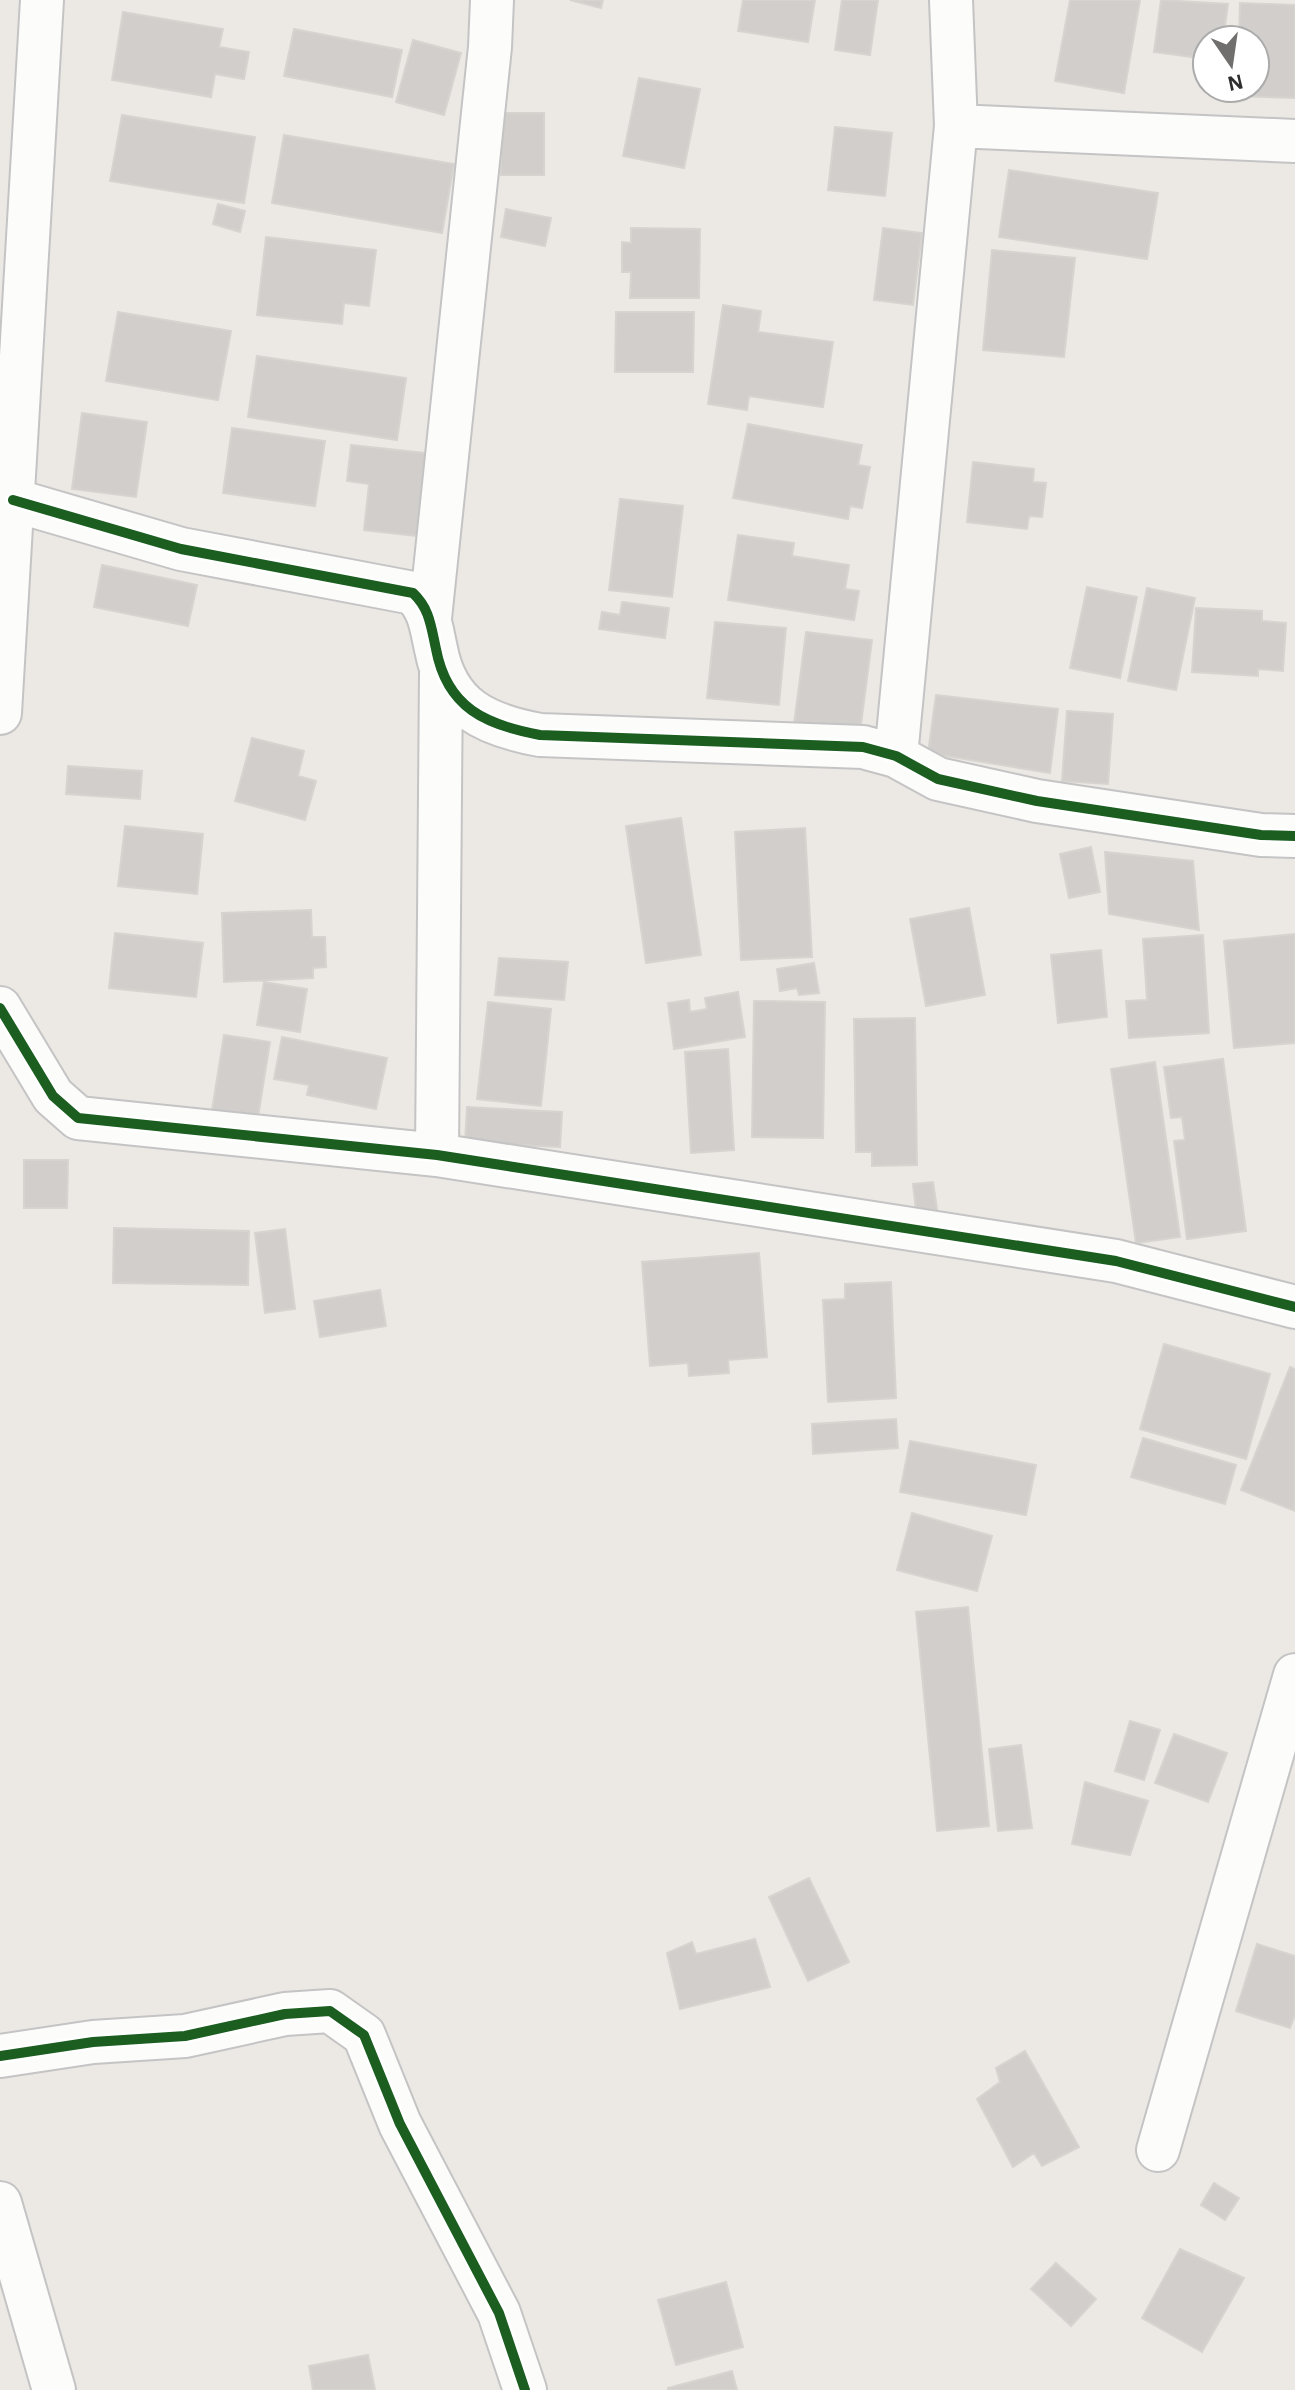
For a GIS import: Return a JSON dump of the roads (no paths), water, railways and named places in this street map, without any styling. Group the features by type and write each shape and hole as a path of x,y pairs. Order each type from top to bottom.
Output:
{"street":[{"path":"0,713 13,500 18,81 42,0"},
{"path":"430,618 490,47 492,0"},
{"path":"896,756 956,126 951,0"},
{"path":"956,126 1295,141"},
{"path":"13,500 181,549 413,593 424,603 441,674 437,1155"},
{"path":"441,674 479,718 540,735 863,747 896,756 938,779 1037,801 1261,835 1295,836"},
{"path":"0,1008 53,1096 78,1118 437,1155 1116,1261 1295,1307"},
{"path":"1158,2150 1295,1675"},
{"path":"0,2056 93,2042 185,2036 285,2014 330,2011 364,2035 400,2124 499,2313 525,2390"},
{"path":"0,2203 54,2390"}]}
